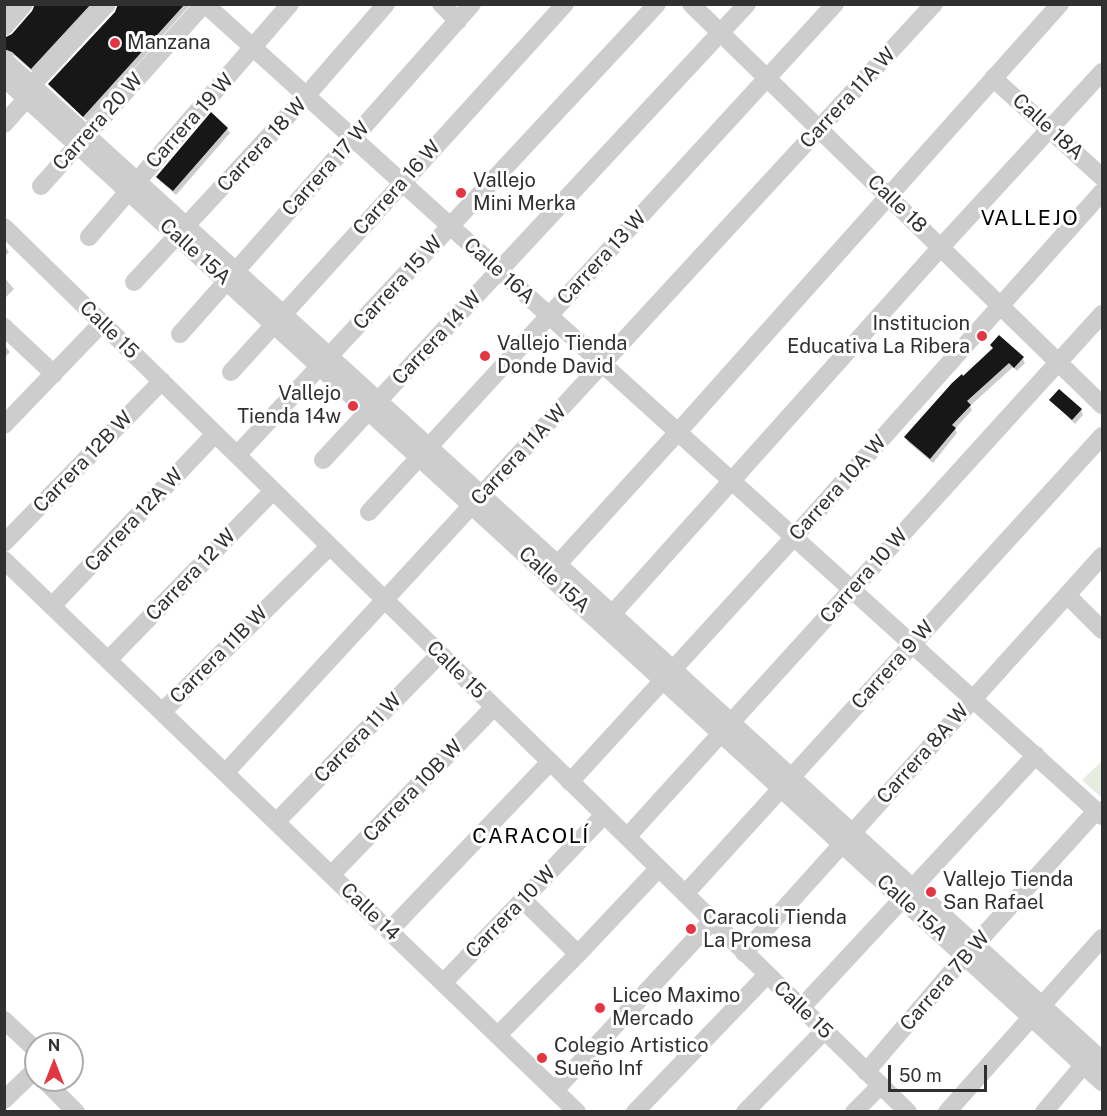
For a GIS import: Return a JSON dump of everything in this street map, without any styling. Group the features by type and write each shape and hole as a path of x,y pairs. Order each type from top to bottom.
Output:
{"street":[{"path":"4,27 24,4"},
{"path":"4,124 107,4"},
{"name":"Calle 16A","path":"204,4 1100,813"},
{"name":"Carrera 20 W","path":"40,186 204,4"},
{"name":"Carrera 19 W","path":"88,237 254,49 290,4"},
{"name":"Carrera 18 W","path":"134,282 306,96 386,4"},
{"path":"441,4 458,21"},
{"name":"Carrera 17 W","path":"180,334 472,4"},
{"name":"Carrera 16 W","path":"231,372 565,4"},
{"name":"Carrera 15 W","path":"237,455 657,4"},
{"name":"Calle 18","path":"691,4 1102,405"},
{"name":"Carrera 14 W","path":"323,460 747,4"},
{"name":"Carrera 13 W","path":"369,512 835,4"},
{"path":"546,560 678,432 1060,4"},
{"name":"Carrera 11A W","path":"225,773 930,6"},
{"name":"Calle 15A","path":"4,60 30,92 424,452 546,560 726,728 1037,1011 1096,1055 1102,1082"},
{"path":"608,619 941,247 1102,72"},
{"name":"Calle 15A","path":"4,78 30,92"},
{"name":"Calle 18A","path":"993,78 1102,177"},
{"name":"Carrera 10A W","path":"570,782 794,537 1102,192"},
{"name":"Calle 15","path":"4,227 908,1112"},
{"name":"Carrera 10 W","path":"627,837 1102,314"},
{"path":"4,425 102,323"},
{"path":"4,327 54,374"},
{"name":"Carrera 12B W","path":"4,543 162,381"},
{"name":"Carrera 12A W","path":"52,606 215,434"},
{"name":"Carrera 9 W","path":"685,894 1102,436"},
{"name":"Carrera 12 W","path":"108,660 273,491"},
{"name":"Carrera 11B W","path":"4,560 162,712 330,546"},
{"name":"Carrera 8A W","path":"744,952 1102,558"},
{"path":"1067,595 1102,630"},
{"name":"Carrera 11 W","path":"276,822 440,654"},
{"name":"Carrera 10B W","path":"331,875 494,707"},
{"name":"Calle 14","path":"162,712 577,1112"},
{"path":"801,1008 1036,755"},
{"path":"389,931 550,762"},
{"name":"Carrera 7B W","path":"866,1072 971,950 1100,813"},
{"name":"Carrera 10 W","path":"443,983 604,815"},
{"path":"498,1035 658,868"},
{"path":"523,900 578,954"},
{"path":"555,1090 712,921"},
{"path":"947,1112 1102,938"},
{"path":"635,1112 767,975"},
{"path":"4,1020 24,1039"},
{"path":"745,1112 824,1031"},
{"path":"1044,1112 1096,1055"},
{"path":"4,1100 24,1084"},
{"path":"854,1112 880,1086"},
{"path":"57,1092 76,1112"}],"shaded area":[{"path":"1102,761 1102,798 1082,780"}],"building":[{"path":"35,4 91,4 31,69 12,52 4,49 4,38 12,34 32,11"},
{"name":"Manzana","path":"118,4 185,4 83,117 48,84 115,12"},
{"path":"211,112 228,128 173,191 156,177"},
{"path":"999,335 1024,357 1014,368 1009,363 967,401 971,405 952,425 956,428 930,459 904,437 952,383 962,374 963,376 993,348 990,345"},
{"path":"1059,389 1082,409 1072,420 1049,400"}],"place":[{"name":"Manzana","path":"115,43"},
{"name":"Vallejo Mini Merka","path":"461,193"},
{"name":"Institucion Educativa La Ribera","path":"982,336"},
{"name":"Vallejo Tienda Donde David","path":"485,356"},
{"name":"Vallejo Tienda 14w","path":"353,406"},
{"name":"Vallejo Tienda San Rafael","path":"931,892"},
{"name":"Caracoli Tienda La Promesa","path":"691,929"},
{"name":"Liceo Maximo Mercado","path":"600,1008"},
{"name":"Colegio Artistico Sueño Inf","path":"542,1058"}],"district":[{"name":"VALLEJO","path":"1030,219"},
{"name":"CARACOLÍ","path":"531,837"}]}
